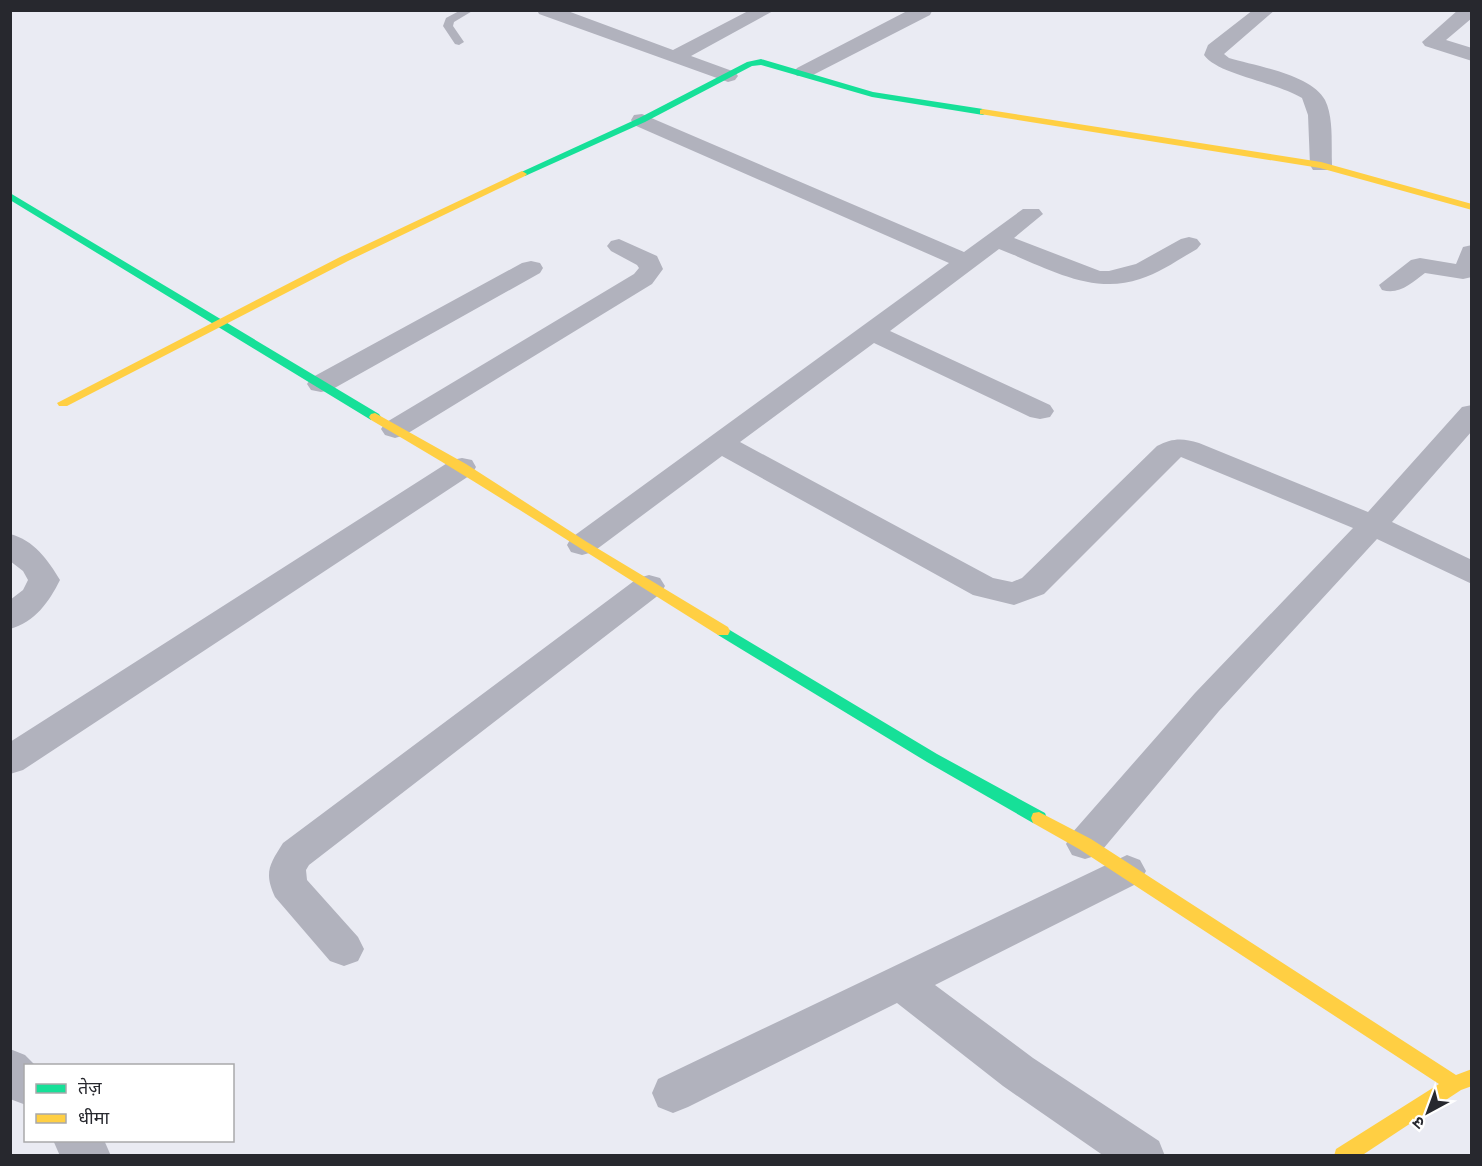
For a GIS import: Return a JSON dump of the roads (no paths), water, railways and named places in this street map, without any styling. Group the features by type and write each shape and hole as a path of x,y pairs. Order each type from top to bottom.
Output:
{"street":[{"path":"546,10 728,76"},
{"path":"584,24 613,10"},
{"path":"674,57 766,10"},
{"path":"1266,10 1215,49 1214,55 1222,62 1307,92 1315,102 1321,165"},
{"path":"1470,10 1432,42 1472,55"},
{"path":"804,72 923,12"},
{"path":"63,404 437,213 642,120 750,64 761,62 804,72 873,94 1321,165 1472,207"},
{"path":"642,120 968,262"},
{"path":"10,196 395,429 462,467 582,546 932,758 1085,844 1455,1084"},
{"path":"582,546 1031,214"},
{"path":"997,240 1096,278 1113,281 1125,278 1189,243"},
{"path":"395,429 643,279 651,269 648,261 619,246"},
{"path":"1391,285 1420,265 1463,272 1467,269 1472,252"},
{"path":"321,384 531,268"},
{"path":"872,332 1040,411"},
{"path":"1085,844 1208,702 1373,525 1472,413"},
{"path":"721,444 984,587 1014,594 1033,586 1167,452 1177,447 1189,449 1373,525 1472,573"},
{"path":"10,760 462,467"},
{"path":"10,544 35,564 44,580 36,597 10,618"},
{"path":"344,950 289,886 287,869 296,854 649,586"},
{"path":"673,1094 1127,871"},
{"path":"900,982 1018,1072 1143,1155"},
{"path":"10,1069 24,1083"},
{"path":"1342,1155 1455,1084 1472,1077"},
{"path":"77,1142 88,1155"}],"lane":[{"path":"459,42 448,26 450,20 469,10"}]}
